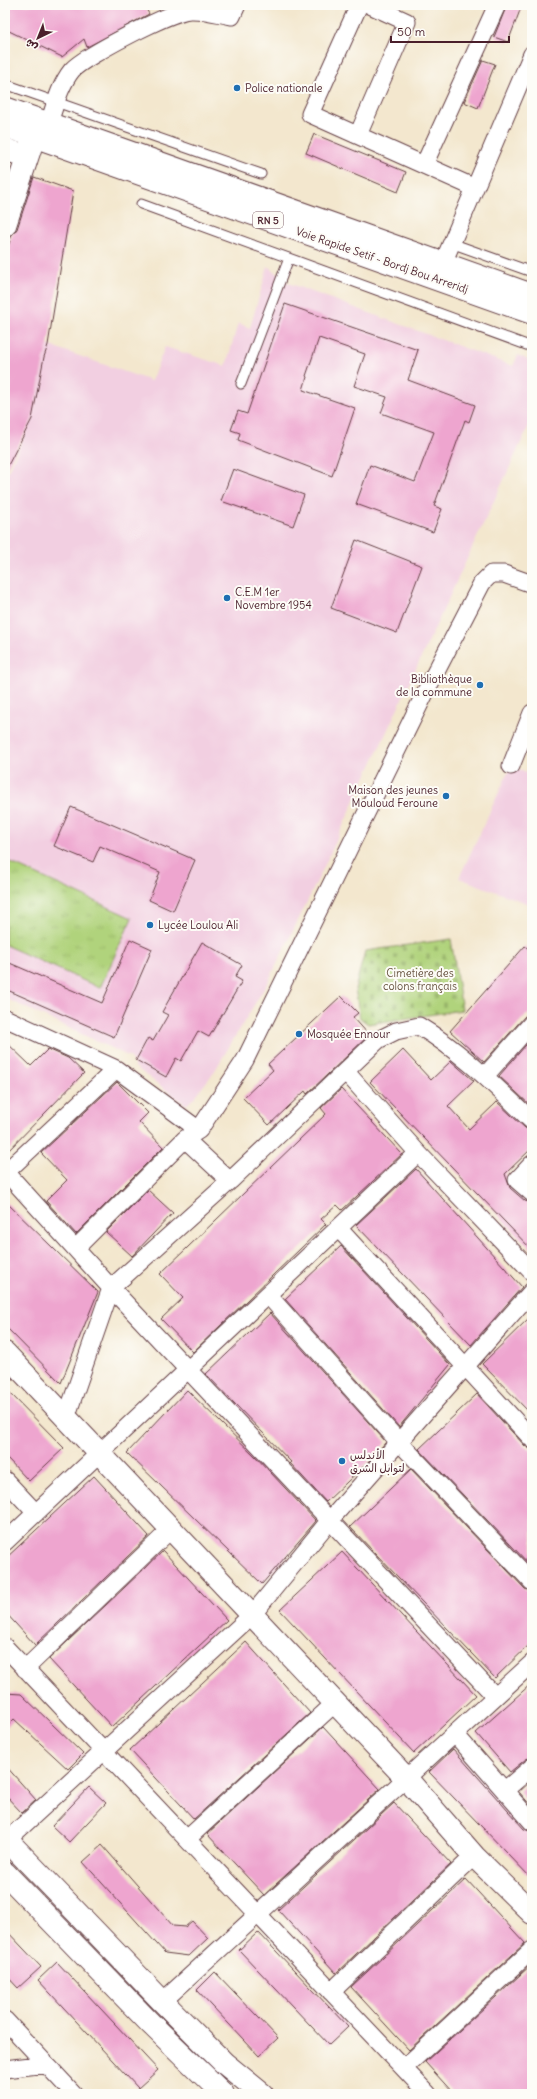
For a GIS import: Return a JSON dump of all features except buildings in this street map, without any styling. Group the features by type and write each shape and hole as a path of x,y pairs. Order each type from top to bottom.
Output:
{"main road":[{"name":"Voie Rapide Setif - Bordj Bou Arreridj","path":"5,108 37,139"},
{"name":"Voie Rapide Setif - Bordj Bou Arreridj","path":"5,126 37,139 439,271 532,294"},
{"path":"5,149 37,139"},
{"path":"5,225 37,139"},
{"name":"Voie Rapide Setif - Bordj Bou Arreridj","path":"439,271 532,313"},
{"path":"5,1353 406,1778 474,1856 532,1913"},
{"path":"6,1840 224,2063 262,2094"},
{"path":"5,1873 149,2022 223,2094"}],"street":[{"path":"37,139 65,81 72,70 89,57 180,11 191,10 232,16 237,5"},
{"path":"359,5 310,114 475,188"},
{"path":"358,135 407,22 370,5"},
{"path":"424,165 497,5"},
{"path":"439,271 475,188 528,77 532,54"},
{"path":"76,1248 192,1135 245,1060 426,692 482,583 491,574 504,574 532,584"},
{"path":"511,766 532,713"},
{"path":"5,1018 116,1069 192,1135 230,1181"},
{"path":"485,1076 532,1023"},
{"path":"66,1418 111,1288 230,1181 378,1040 396,1031 419,1026 446,1043 485,1076 532,1121"},
{"path":"116,1069 6,1172 111,1288 189,1369 495,1696"},
{"path":"346,1072 418,1152 532,1272"},
{"path":"5,1542 418,1152"},
{"path":"532,1164 517,1180 532,1193"},
{"path":"338,1228 532,1438"},
{"path":"6,1840 104,1752 252,1615 330,1520 532,1291"},
{"path":"268,1295 399,1442 532,1582"},
{"path":"5,1480 36,1513"},
{"path":"25,1669 171,1529"},
{"path":"5,1647 428,2094"},
{"path":"163,2002 532,1663"},
{"path":"186,1839 335,1703"},
{"path":"455,1734 532,1822"},
{"path":"504,1790 532,1767"},
{"path":"331,1992 474,1856"},
{"path":"404,2068 532,1950"},
{"path":"5,2020 74,2094"},
{"path":"5,2069 46,2064"}],"lane":[{"path":"5,84 262,174"},
{"path":"141,204 532,347"},
{"path":"451,243 532,272"},
{"path":"241,384 289,258"}],"shaded area":[{"name":"C.E.M 1er Novembre 1954","path":"268,266 288,283 513,366 518,355 532,362 532,419 322,871 269,980 214,1072 194,1098 186,1105 135,1067 130,1057 5,998 5,478 32,419 44,357 48,345 151,381 165,347 226,366 238,323 250,328"},
{"path":"532,760 532,905 459,878 511,766 526,772"}],"green space":[{"path":"5,860 132,918 100,988 5,945"},
{"name":"Cimetière des colons français","path":"451,939 462,1010 368,1024 360,1018 355,989 365,951"}],"place":[{"name":"Police nationale","path":"237,88"},
{"name":"C.E.M 1er Novembre 1954","path":"227,598"},
{"name":"Bibliothèque de la commune","path":"480,685"},
{"name":"Maison des jeunes Mouloud Feroune","path":"446,796"},
{"name":"Lycée Loulou Ali","path":"150,925"},
{"name":"Mosquée Ennour","path":"299,1034"},
{"name":"الأندلس لتوابل الشرق","path":"342,1461"}]}
